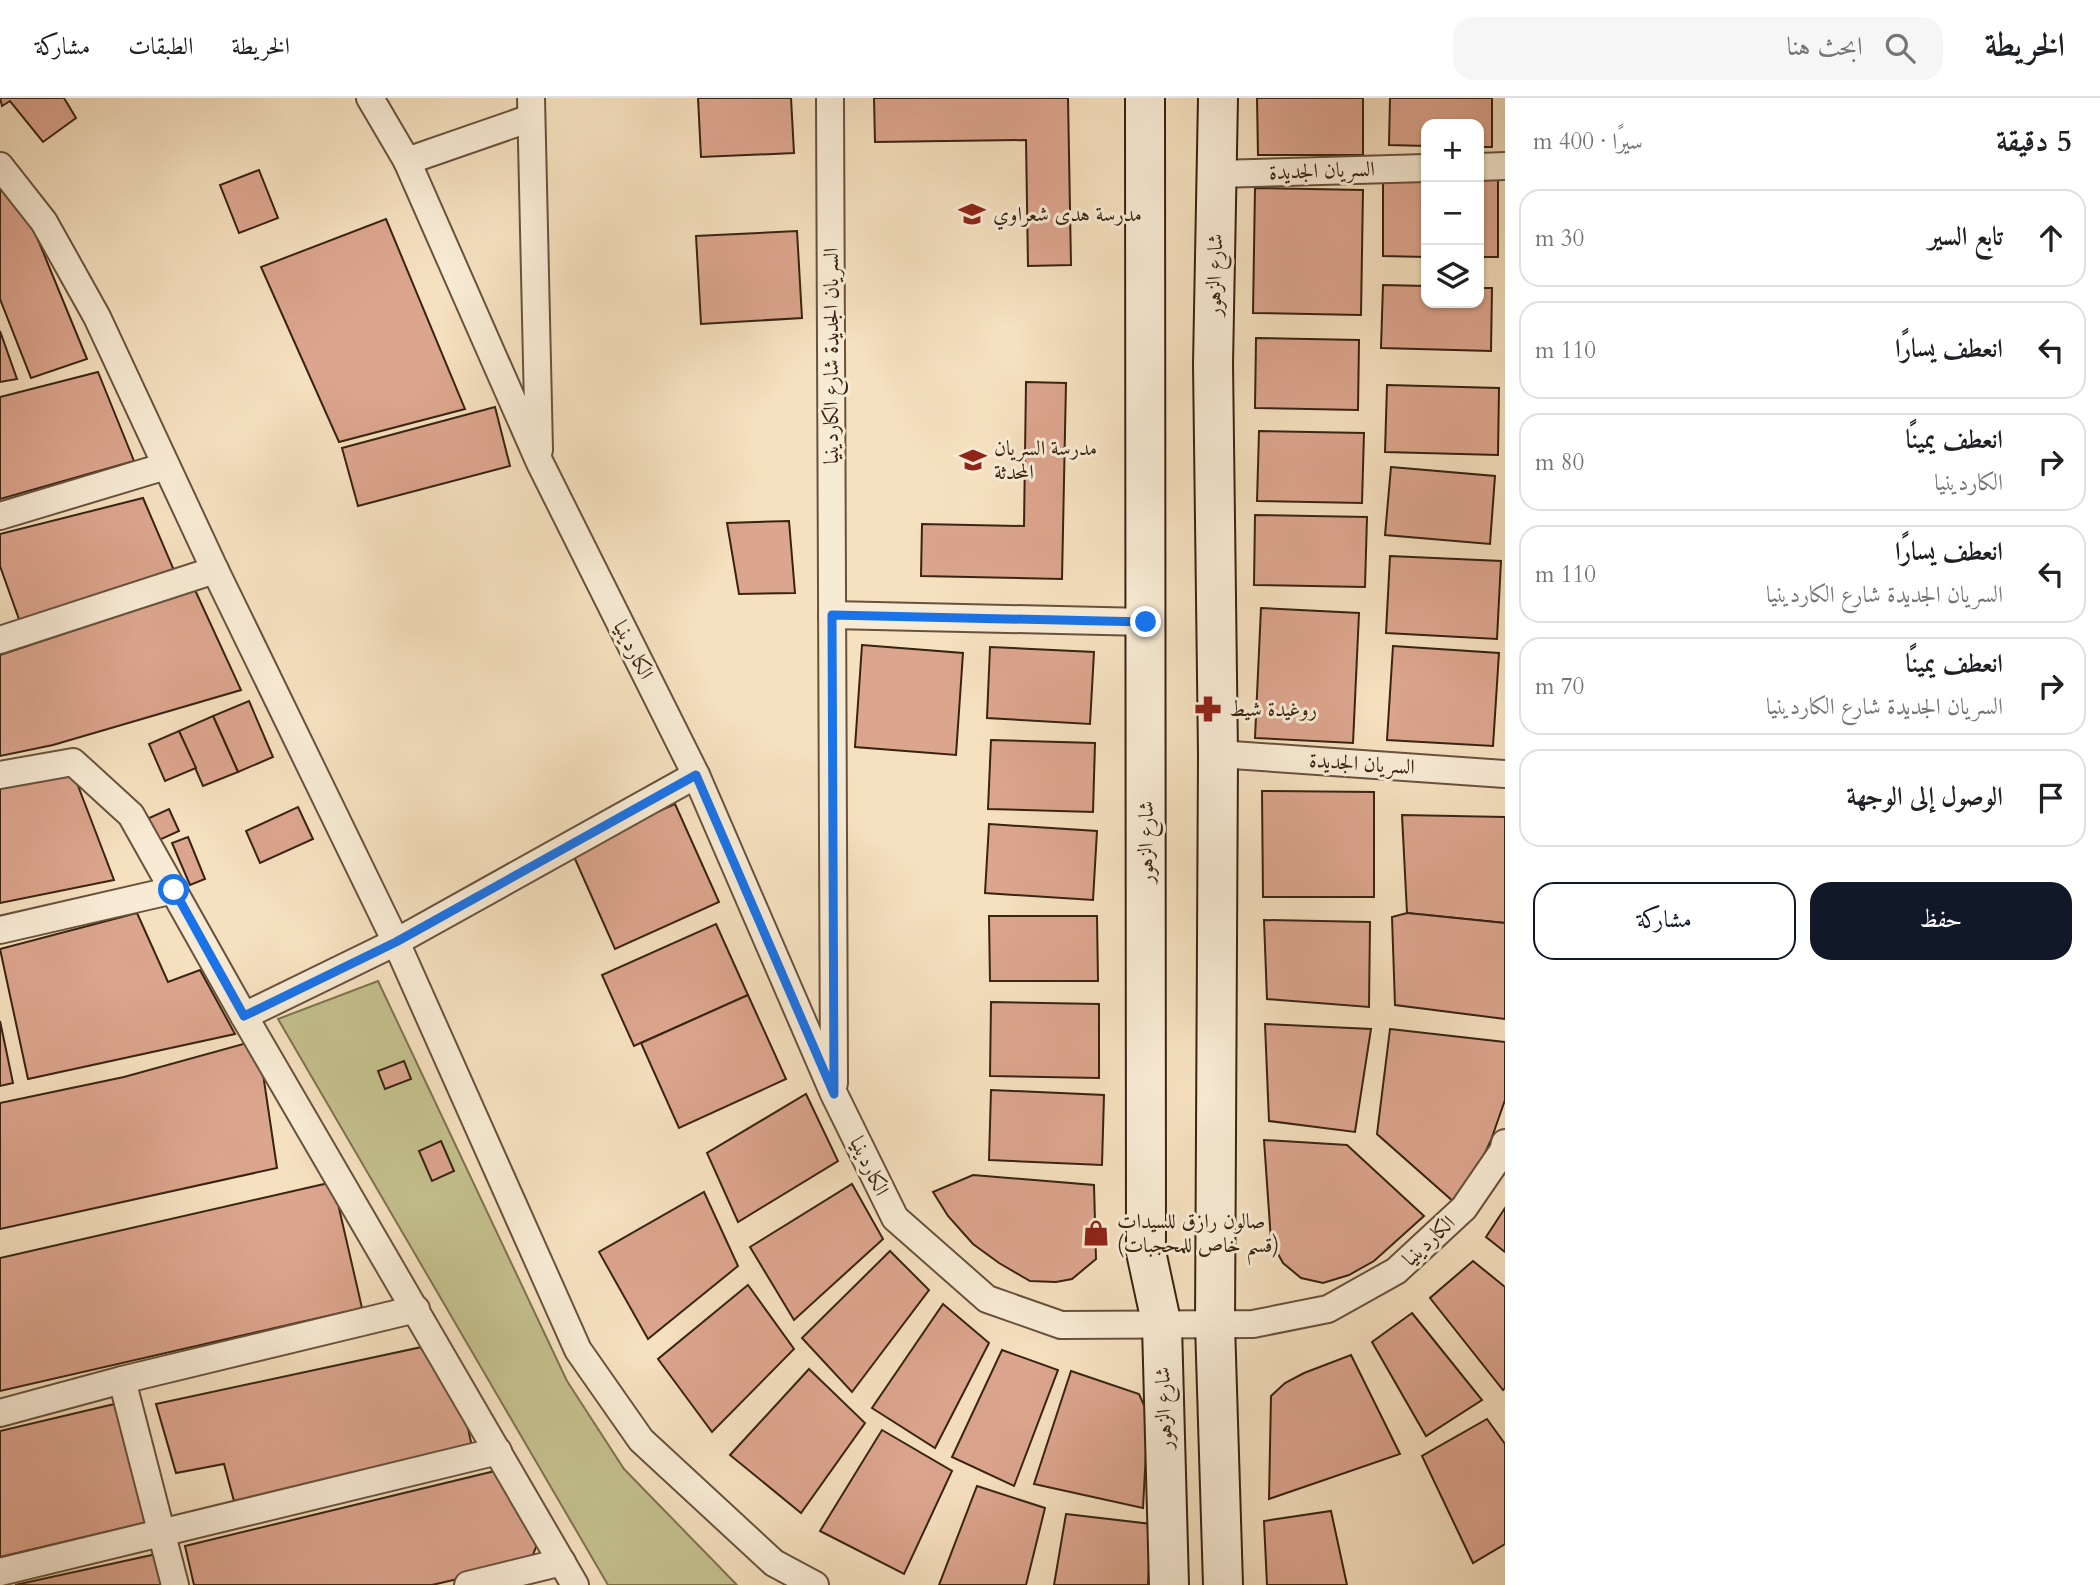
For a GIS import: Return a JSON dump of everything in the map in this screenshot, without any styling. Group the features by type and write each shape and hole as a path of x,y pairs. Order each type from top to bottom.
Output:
{"street":[{"name":"الكاردينيا","path":"370,98 407,161 540,463 696,775 834,1094 895,1218 987,1299 1061,1325 1252,1324 1328,1309 1396,1271 1464,1208 1503,1151 1505,1143"},
{"name":"السريان الجديدة شارع الكاردينيا","path":"830,98 834,1094"},
{"name":"شارع الزهور","path":"1146,98 1146,1252 1162,1326 1169,1585"},
{"name":"شارع الزهور","path":"1218,98 1213,364 1218,754 1215,1324 1223,1585"},
{"name":"الكاردينيا","path":"531,108 540,463"},
{"path":"407,161 531,108"},
{"path":"0,166 44,222 97,317 215,570 396,942 578,1350 640,1440 774,1563 815,1585"},
{"path":"1484,167 1505,166"},
{"name":"السريان الجديدة","path":"1217,174 1421,169"},
{"path":"0,516 166,466"},
{"path":"0,640 215,570"},
{"path":"832,615 1146,622"},
{"name":"السريان الجديدة","path":"1218,754 1505,774"},
{"path":"0,775 73,762 131,815 244,1016 569,1574 468,1585"},
{"path":"244,1016 396,942 696,775"},
{"path":"0,930 174,890"},
{"path":"0,1413 122,1380 416,1309"},
{"path":"122,1380 175,1585"},
{"path":"0,1572 498,1451"}],"shaded area":[{"path":"378,981 567,1381 624,1469 737,1585 608,1585 278,1019"}],"building":[{"path":"0,98 64,98 76,118 43,142 10,101 2,106"},
{"path":"698,98 791,98 794,153 701,157"},
{"path":"874,98 1068,98 1071,265 1028,266 1026,140 875,142"},
{"path":"1257,98 1363,98 1363,155 1258,155"},
{"path":"1390,98 1492,98 1492,147 1484,147 1484,119 1421,119 1421,146 1389,145"},
{"path":"259,170 278,218 239,233 220,185"},
{"path":"1383,178 1421,178 1421,257 1383,256"},
{"path":"1484,178 1498,179 1498,257 1484,257"},
{"path":"0,183 34,230 87,359 31,378 0,299"},
{"path":"1255,188 1363,190 1361,315 1253,313"},
{"path":"386,219 465,409 339,442 261,267"},
{"path":"797,231 802,318 701,324 696,236"},
{"path":"1383,285 1421,286 1421,308 1484,308 1484,288 1492,288 1491,351 1381,348"},
{"path":"0,331 17,379 0,382"},
{"path":"1256,338 1359,340 1358,410 1255,408"},
{"path":"98,372 134,461 0,499 0,397"},
{"path":"1026,382 1066,383 1062,579 921,576 922,524 1024,526"},
{"path":"1387,385 1499,388 1498,455 1385,452"},
{"path":"495,407 510,466 358,506 342,448"},
{"path":"1259,431 1364,433 1362,503 1257,501"},
{"path":"1391,467 1495,476 1490,544 1385,535"},
{"path":"143,498 176,575 20,622 0,566 0,534"},
{"path":"1255,515 1367,517 1365,587 1254,585"},
{"path":"789,521 795,593 739,594 727,523"},
{"path":"1390,556 1501,561 1497,639 1386,633"},
{"path":"195,590 241,690 53,745 0,756 0,655"},
{"path":"1261,608 1359,613 1353,743 1255,738"},
{"path":"862,645 963,653 956,755 855,747"},
{"path":"1393,646 1499,653 1493,746 1387,740"},
{"path":"990,647 1094,652 1090,724 987,718"},
{"path":"249,701 273,757 238,772 213,716"},
{"path":"213,716 238,772 203,786 179,731"},
{"path":"179,731 196,768 165,781 149,744"},
{"path":"991,740 1095,743 1093,812 988,809"},
{"path":"72,770 114,880 0,903 0,784"},
{"path":"1262,791 1374,792 1374,897 1263,897"},
{"path":"675,804 719,902 615,949 571,850"},
{"path":"298,807 313,839 260,863 246,831"},
{"path":"169,809 179,831 157,841 147,819"},
{"path":"1402,815 1505,817 1505,923 1407,913"},
{"path":"989,824 1097,831 1093,900 985,893"},
{"path":"188,837 205,879 190,885 172,843"},
{"path":"137,913 168,982 200,970 235,1034 28,1079 0,949"},
{"path":"1407,913 1505,923 1505,1019 1395,1005 1392,917"},
{"path":"989,916 1097,916 1098,981 990,981"},
{"path":"1264,920 1370,922 1369,1007 1267,999"},
{"path":"716,924 748,995 634,1046 602,975"},
{"path":"748,995 786,1079 679,1128 641,1043"},
{"path":"991,1002 1099,1004 1099,1078 990,1076"},
{"path":"0,1021 13,1083 0,1086"},
{"path":"1265,1024 1371,1029 1355,1132 1269,1121"},
{"path":"1390,1029 1505,1042 1505,1100 1474,1177 1455,1203 1377,1134"},
{"path":"258,1040 277,1168 0,1229 0,1103 124,1077"},
{"path":"404,1061 411,1079 385,1089 378,1071"},
{"path":"991,1090 1104,1095 1102,1165 989,1160"},
{"path":"806,1094 838,1161 738,1222 707,1153"},
{"path":"1264,1140 1347,1145 1424,1216 1374,1261 1349,1275 1323,1283 1301,1278 1283,1263 1271,1241"},
{"path":"441,1141 454,1171 432,1181 419,1151"},
{"path":"973,1175 1094,1185 1096,1259 1072,1279 1056,1282 1030,1281 999,1263 973,1244 948,1216 933,1192"},
{"path":"333,1182 362,1308 0,1391 0,1258"},
{"path":"852,1184 883,1239 794,1320 750,1247"},
{"path":"704,1192 738,1266 648,1339 599,1252"},
{"path":"1505,1208 1505,1252 1486,1237"},
{"path":"890,1251 929,1290 852,1392 802,1338"},
{"path":"1473,1261 1505,1287 1503,1390 1430,1298"},
{"path":"748,1285 794,1349 712,1432 658,1359"},
{"path":"943,1304 989,1343 935,1448 872,1408"},
{"path":"1412,1313 1482,1400 1426,1436 1372,1342"},
{"path":"422,1347 467,1424 473,1451 234,1501 224,1464 176,1473 156,1404"},
{"path":"1002,1350 1058,1370 1014,1486 952,1457"},
{"path":"1351,1355 1400,1454 1269,1499 1271,1396 1285,1383 1304,1373"},
{"path":"809,1369 865,1423 801,1513 730,1455"},
{"path":"1071,1371 1139,1394 1148,1414 1143,1508 1034,1484"},
{"path":"127,1401 156,1520 0,1557 0,1431"},
{"path":"1487,1419 1505,1444 1505,1544 1473,1563 1422,1456"},
{"path":"882,1430 952,1471 904,1574 820,1531"},
{"path":"495,1471 540,1537 530,1562 432,1585 194,1585 185,1546"},
{"path":"977,1486 1045,1508 1026,1585 939,1585"},
{"path":"1331,1511 1347,1585 1267,1585 1264,1521"},
{"path":"1066,1514 1151,1524 1148,1585 1054,1585"},
{"path":"161,1553 168,1585 15,1585"}],"place":[{"name":"مدرسة هدى شعراوي","path":"972,214"},
{"name":"مدرسة السريان المحدثة","path":"973,460"},
{"name":"روغيدة شيط","path":"1208,709"},
{"name":"صالون رازق للسيدات (قسم خاص للمحجبات)","path":"1096,1233"}],"route":[{"path":"174,890 244,1016 396,942 696,775 834,1094 832,615 1146,622"}]}
